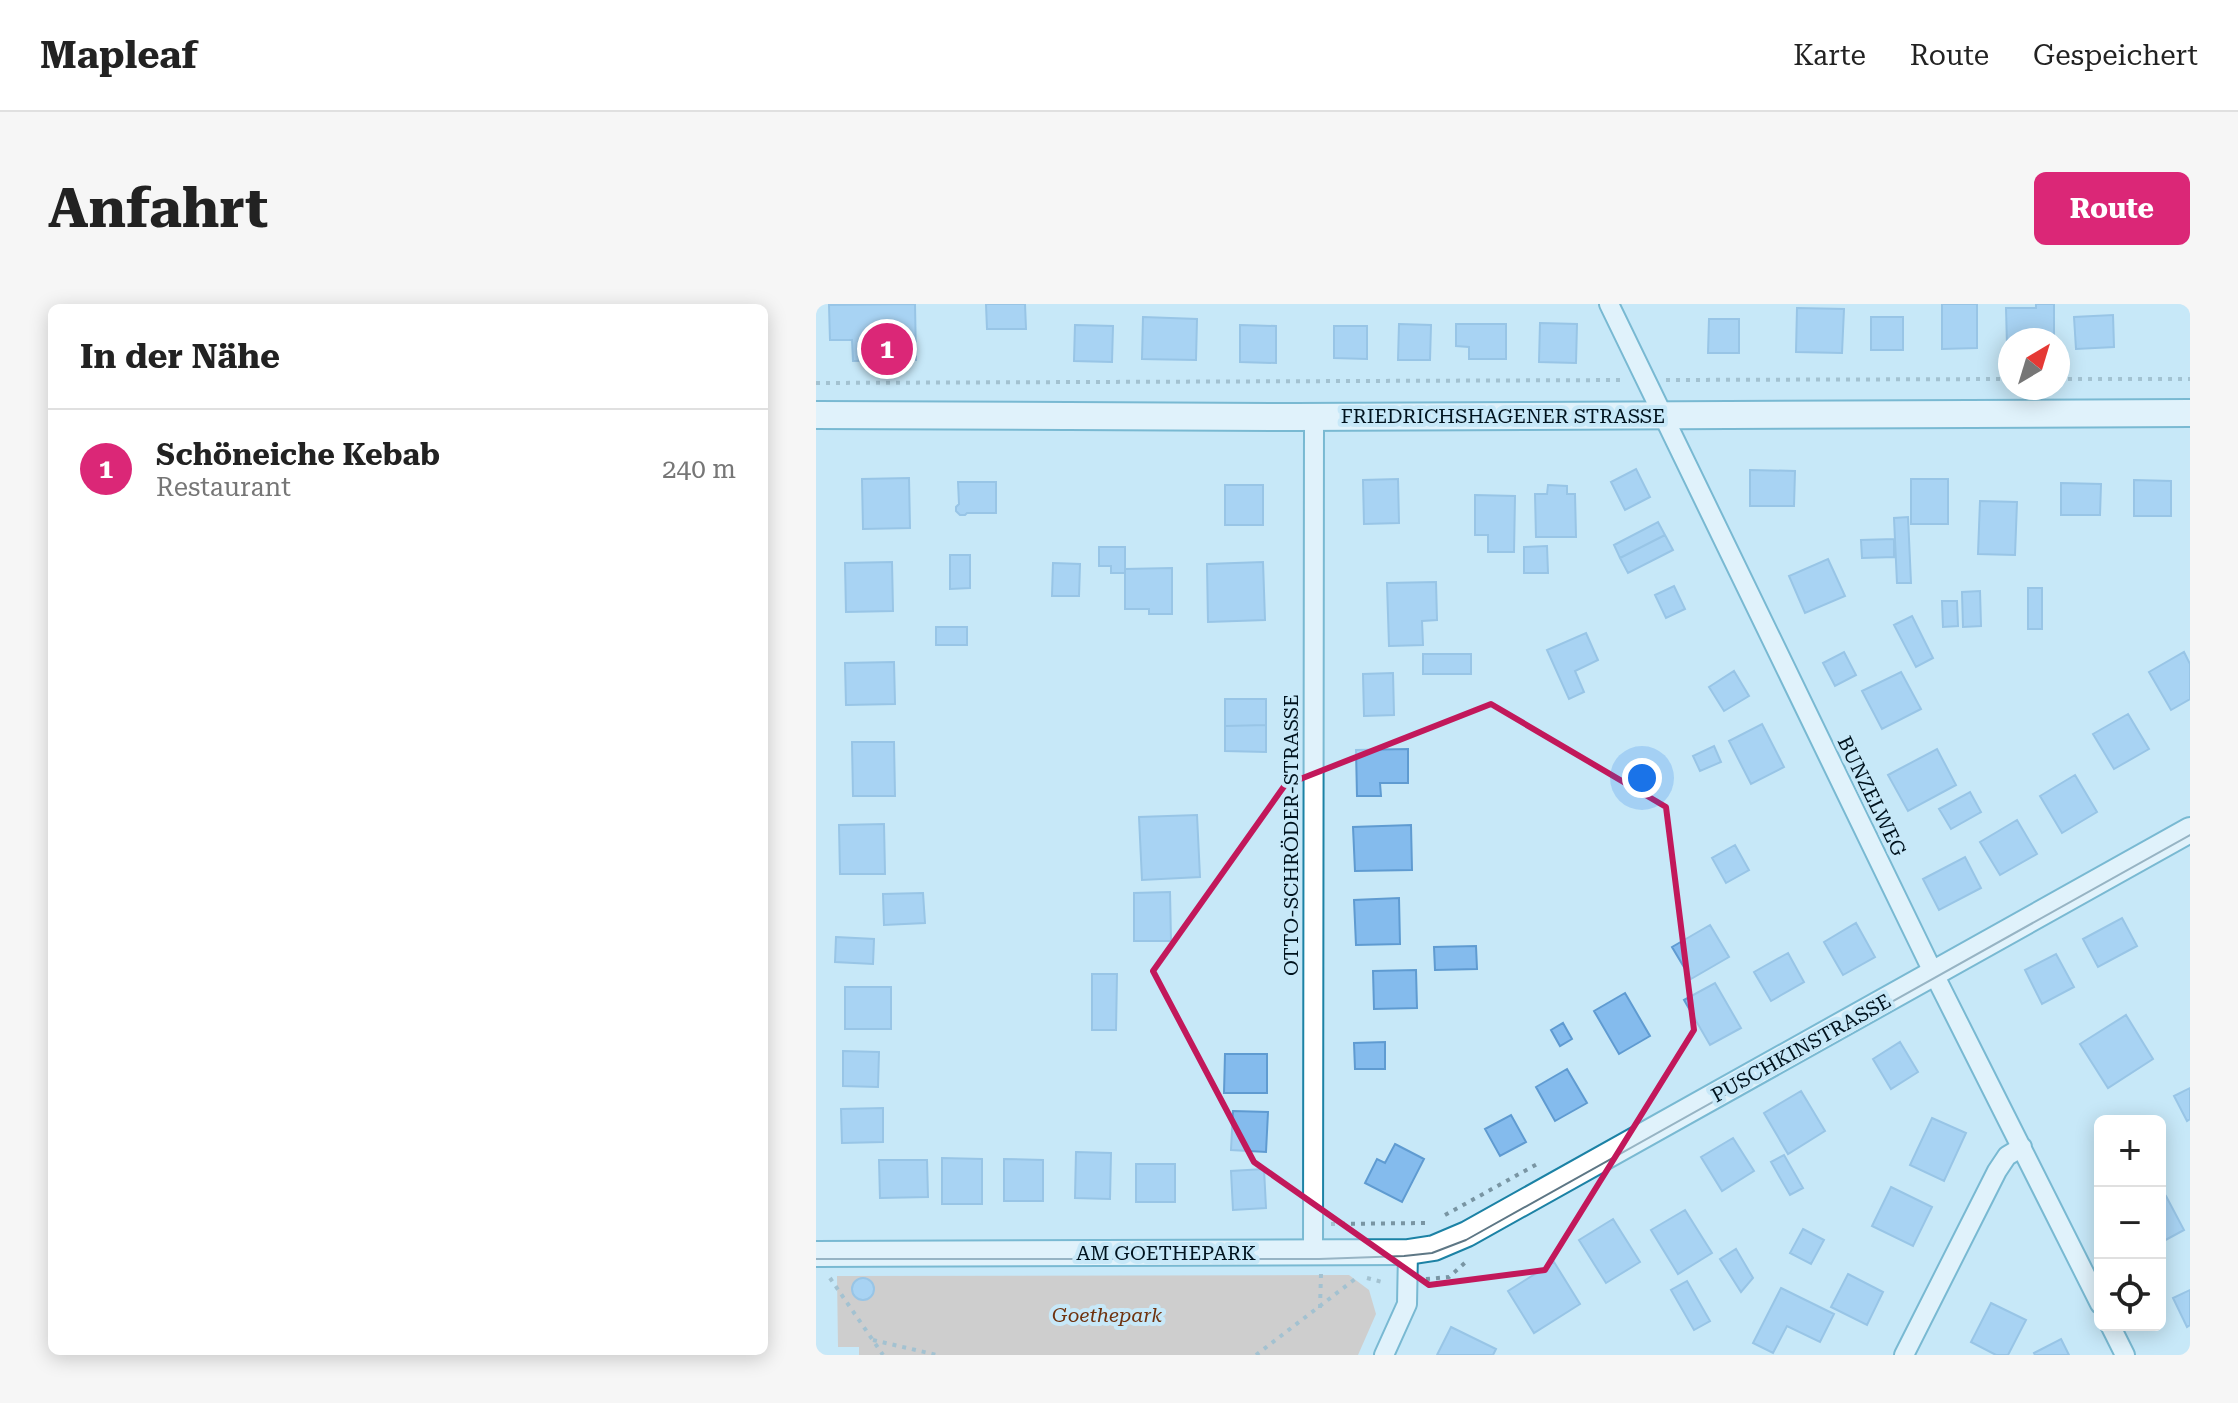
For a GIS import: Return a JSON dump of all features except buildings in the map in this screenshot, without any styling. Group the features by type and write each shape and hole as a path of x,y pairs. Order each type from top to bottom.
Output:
{"main road":[{"name":"FRIEDRICHSHAGENER STRASSE","path":"816,415 1314,417 2190,413"}],"street":[{"name":"BUNZELWEG","path":"1609,304 1934,974 2094,1292"},
{"name":"OTTO-SCHRÖDER-STRASSE","path":"1313,1253 1314,417"},
{"name":"PUSCHKINSTRASSE","path":"1408,1252 1434,1248 1467,1234 2190,830"},
{"path":"1904,1355 1997,1171 2007,1156 2022,1147"},
{"path":"1384,1355 1407,1304 1408,1252"},
{"name":"AM GOETHEPARK","path":"820,1261 1408,1252"},
{"path":"2113,1331 2125,1355"}],"path":[{"path":"816,383 1998,379"},
{"path":"2070,379 2190,379"},
{"path":"1445,1215 1539,1164"},
{"path":"1312,1225 1431,1223"},
{"path":"1313,1253 1321,1269 1320,1308"},
{"path":"820,1261 883,1355"},
{"path":"1256,1355 1359,1276 1391,1284 1407,1281"},
{"path":"873,1340 937,1355"}],"highlighted area":[{"path":"1491,704 1666,807 1694,1030 1545,1270 1429,1285 1254,1162 1153,971 1285,785"}],"green space":[{"name":"Goethepark","path":"1349,1275 1369,1290 1376,1314 1358,1355 859,1355 859,1347 838,1347 837,1276"}],"tram line":[{"path":"816,1259 1319,1259 1432,1253 1466,1240 2190,835"}],"place":[{"name":"Schöneiche Kebab","path":"887,349"}]}
